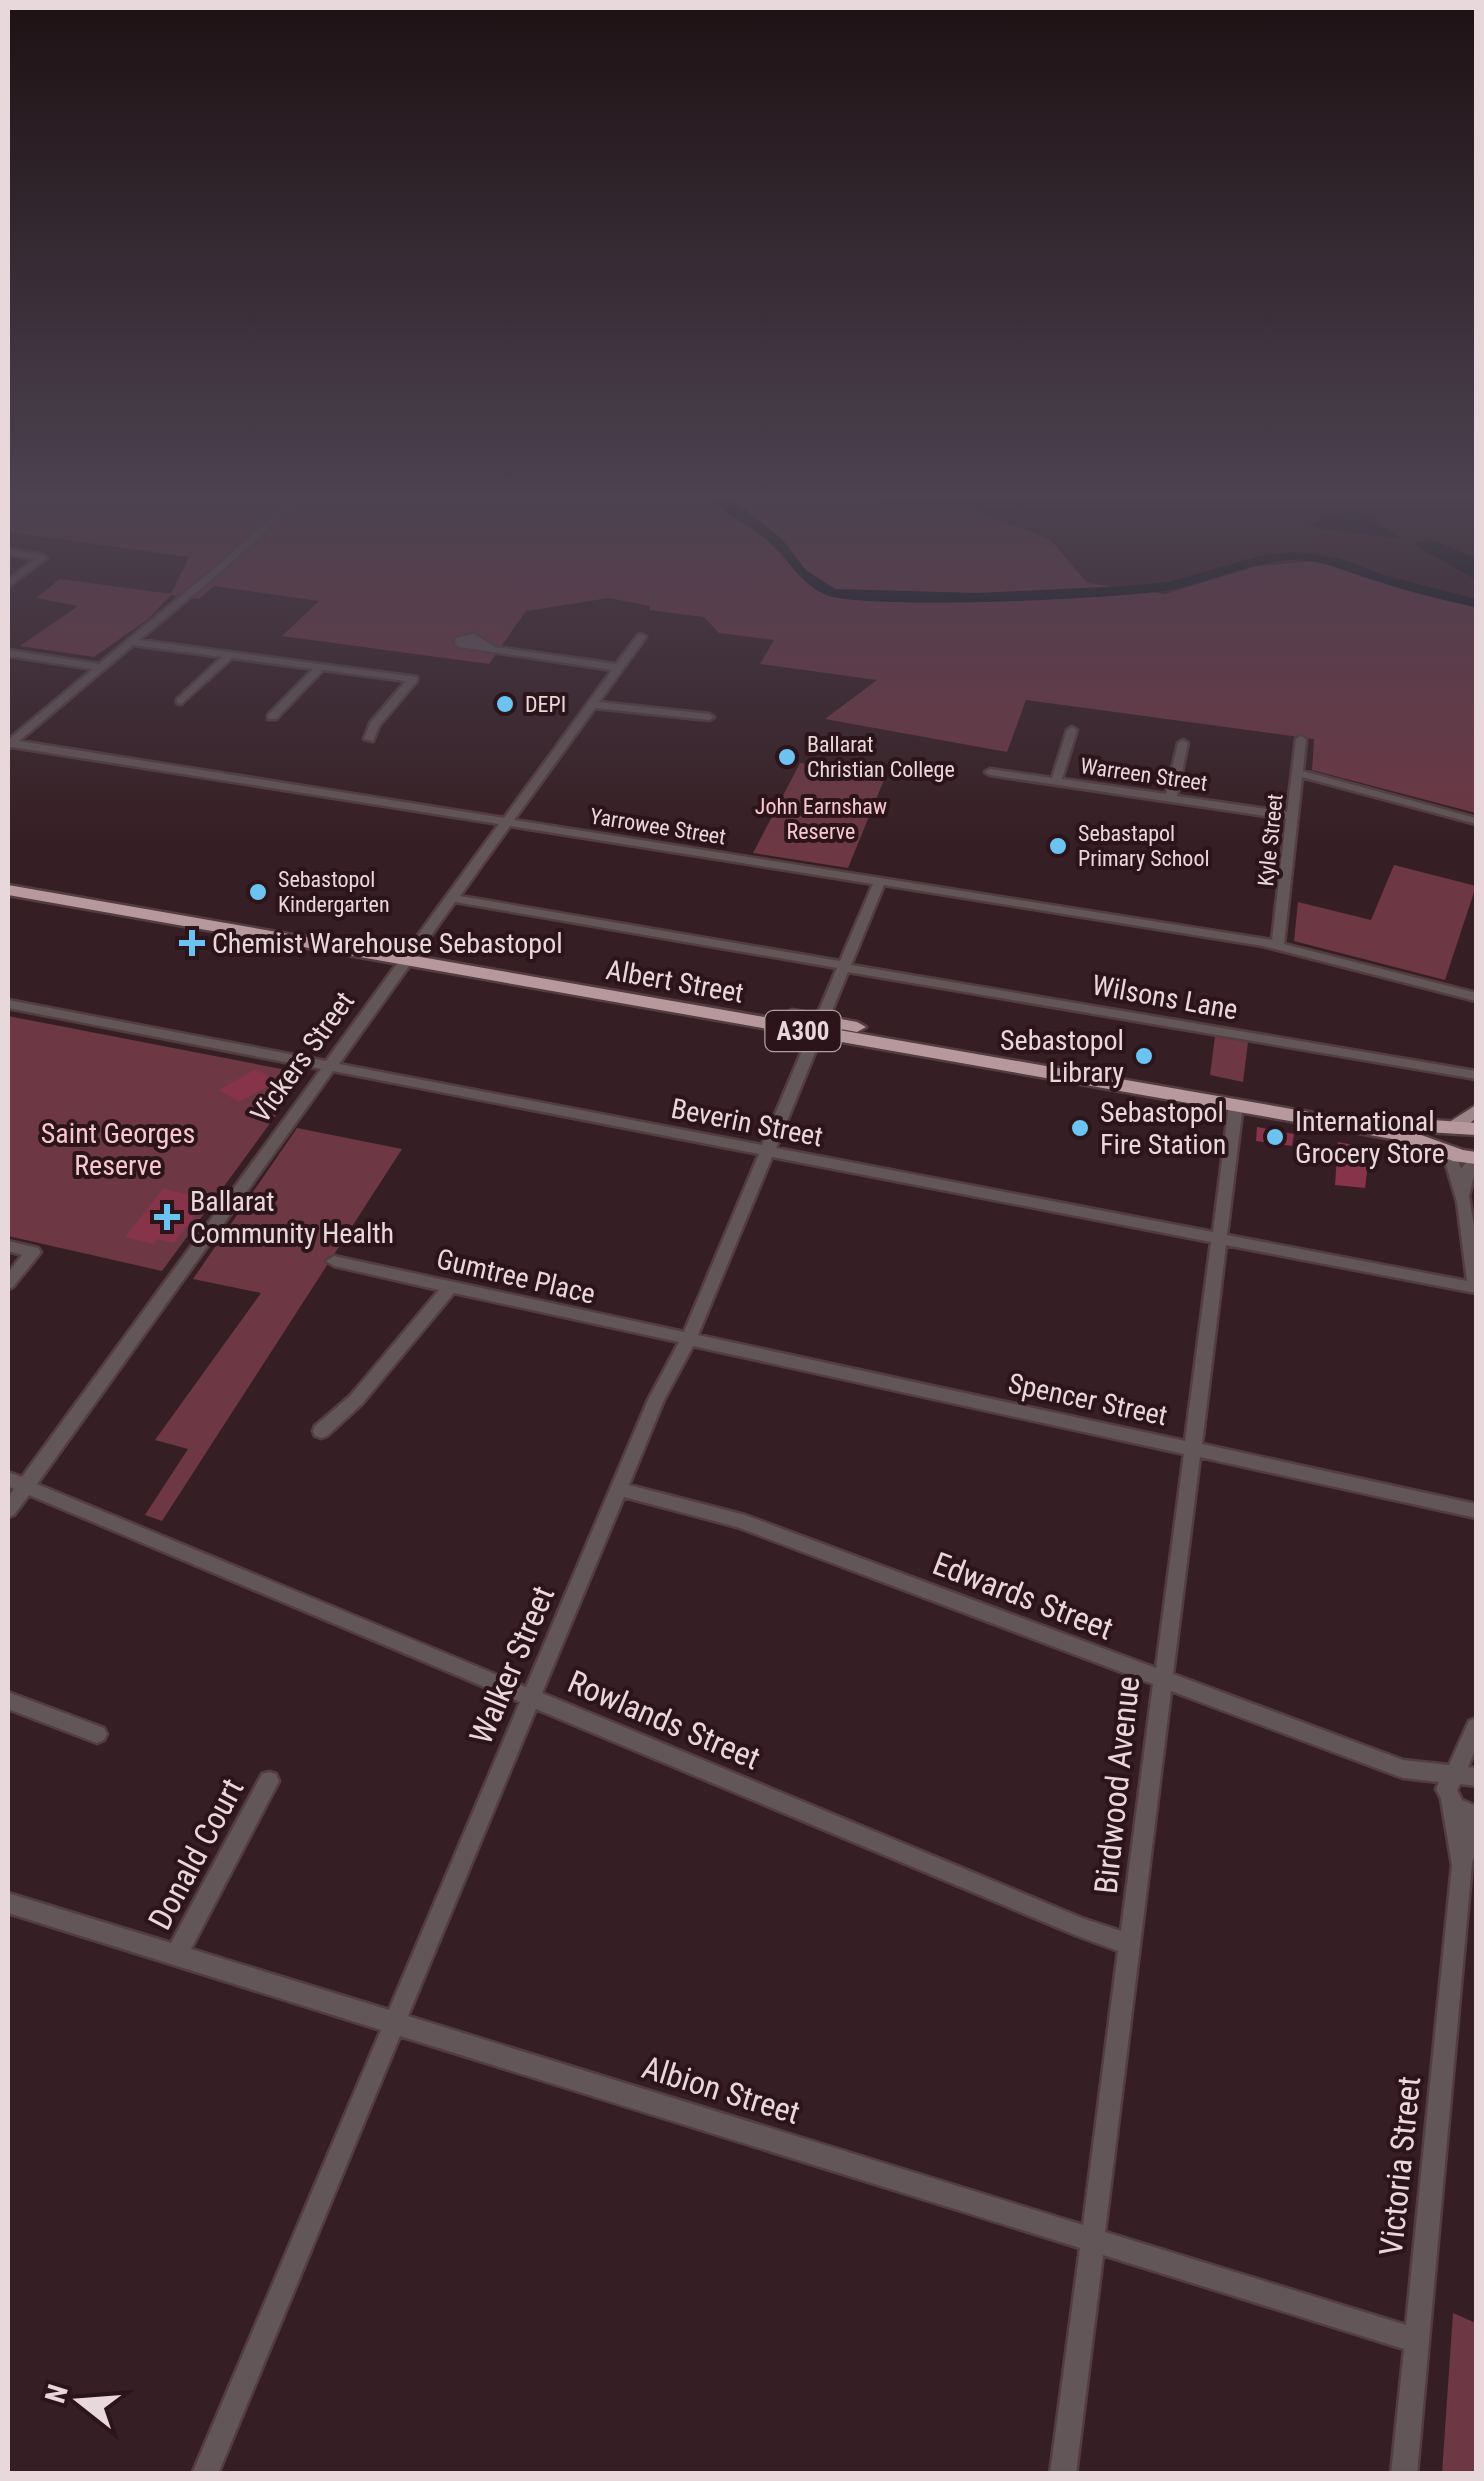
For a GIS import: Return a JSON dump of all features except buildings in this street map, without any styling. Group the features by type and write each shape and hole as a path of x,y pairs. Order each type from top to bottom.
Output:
{"highway":[{"name":"Albert Street","path":"8,877 411,956"},
{"name":"Albert Street","path":"8,890 411,956 1410,1136 1476,1159"},
{"name":"Albert Street","path":"820,1028 1384,1121 1460,1127"},
{"path":"1449,1151 1440,1138 1460,1127"}],"main road":[{"path":"1460,1127 1476,1110"}],"street":[{"path":"8,744 168,610"},
{"name":"Vickers Street","path":"8,1510 16,1483 329,1067 641,638"},
{"path":"128,642 413,680 375,724 369,739"},
{"path":"492,650 620,668"},
{"path":"8,653 98,667"},
{"path":"181,701 230,656"},
{"path":"272,717 320,668"},
{"path":"594,705 708,717"},
{"path":"1056,782 1072,730"},
{"name":"Kyle Street","path":"1278,945 1301,739"},
{"path":"1170,798 1183,743"},
{"name":"Yarrowee Street","path":"8,744 1278,945 1476,997"},
{"name":"Warreen Street","path":"990,772 1292,816"},
{"path":"1298,773 1476,821"},
{"name":"Walker Street","path":"204,2474 660,1392 688,1340 880,882"},
{"name":"Wilsons Lane","path":"452,898 1476,1075"},
{"name":"Beverin Street","path":"8,1004 1476,1288"},
{"name":"Birdwood Avenue","path":"1063,2474 1236,1105"},
{"path":"1449,1151 1464,1202 1476,1288"},
{"path":"1464,1202 1468,1171 1476,1159"},
{"path":"8,1246 33,1252 8,1282"},
{"name":"Gumtree Place","path":"334,1262 688,1340"},
{"path":"321,1430 356,1400 450,1287"},
{"name":"Spencer Street","path":"688,1340 1476,1511"},
{"name":"Rowlands Street","path":"16,1483 1082,1928 1132,1945"},
{"name":"Edwards Street","path":"619,1489 739,1520 1404,1770 1462,1811 1476,1815"},
{"path":"8,1702 97,1734"},
{"path":"1476,1724 1476,1742"},
{"path":"1449,1799 1446,1786 1462,1775 1476,1724"},
{"name":"Edwards Street","path":"1404,1770 1462,1775"},
{"name":"Donald Court","path":"176,1956 269,1781"},
{"name":"Victoria Street","path":"1449,1799 1462,1866"},
{"name":"Victoria Street","path":"1404,2474 1462,1866 1476,1827"},
{"name":"Albion Street","path":"8,1903 1416,2340"}],"green space":[{"path":"73,610 157,610 94,657 20,646"},
{"path":"310,610 534,610 526,611 489,664 282,636"},
{"path":"649,610 1476,610 1476,813 1312,770 1314,739 1026,700 1007,752 825,719 877,680 760,664 774,640 719,633 704,617"},
{"name":"John Earnshaw Reserve","path":"800,763 886,775 848,868 753,853"},
{"path":"1394,865 1476,886 1445,980 1294,941 1298,902 1371,920"},
{"name":"Saint Georges Reserve","path":"8,1016 302,1073 304,1077 162,1271 8,1236"},
{"path":"1215,1036 1248,1042 1243,1082 1210,1075"},
{"path":"297,1128 402,1149 162,1521 145,1515 188,1449 155,1440 261,1293 193,1279"},
{"path":"1453,2313 1476,2323 1476,2473 1442,2473"}],"place":[{"name":"DEPI","path":"505,704"},
{"name":"Ballarat Christian College","path":"787,757"},
{"name":"Sebastapol Primary School","path":"1058,846"},
{"name":"Sebastopol Kindergarten","path":"258,892"},
{"name":"Chemist Warehouse Sebastopol","path":"192,943"},
{"name":"Sebastopol Library","path":"1144,1056"},
{"name":"Sebastopol Fire Station","path":"1080,1128"},
{"name":"International Grocery Store","path":"1275,1137"},
{"name":"Ballarat Community Health","path":"167,1217"}]}
